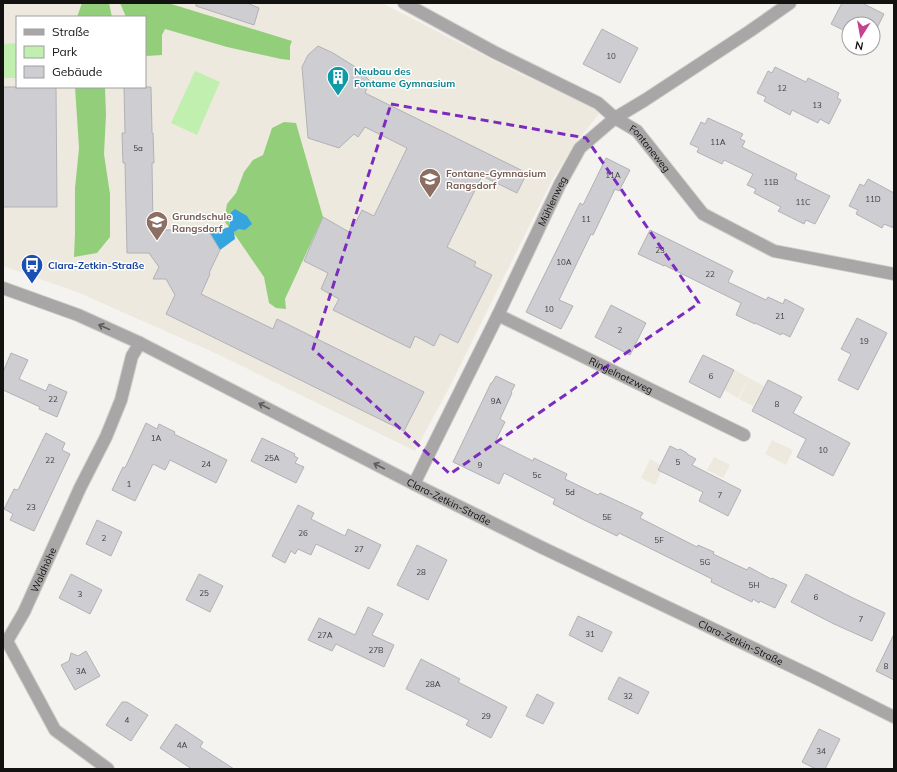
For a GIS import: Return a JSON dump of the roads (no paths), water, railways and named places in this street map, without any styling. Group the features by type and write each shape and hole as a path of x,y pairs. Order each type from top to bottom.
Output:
{"street":[{"name":"Fontaneweg","path":"404,3 494,52 598,103 615,118 637,131 703,214 774,251 894,274"},
{"name":"Mühlenweg","path":"414,484 498,315 560,184 580,148 615,118 750,32 790,3"},
{"name":"Clara-Zetkin-Straße","path":"3,288 78,315 140,343 548,551 816,678 894,717"},
{"name":"Ringelnatzweg","path":"498,315 744,435"},
{"name":"Waldhöhe","path":"108,769 55,730 5,641 24,612 80,488 106,438 121,400 132,356 140,343"}],"water":[{"path":"235,209 247,216 252,224 245,230 239,229 234,232 235,239 220,250 210,233 229,227 229,214"}],"place":[{"name":"Neubau des Fontame Gymnasium","path":"338,96"},
{"name":"Fontane-Gymnasium Rangsdorf","path":"430,198"},
{"name":"Grundschule Rangsdorf","path":"157,242"},
{"name":"Clara-Zetkin-Straße","path":"32,284"}]}
